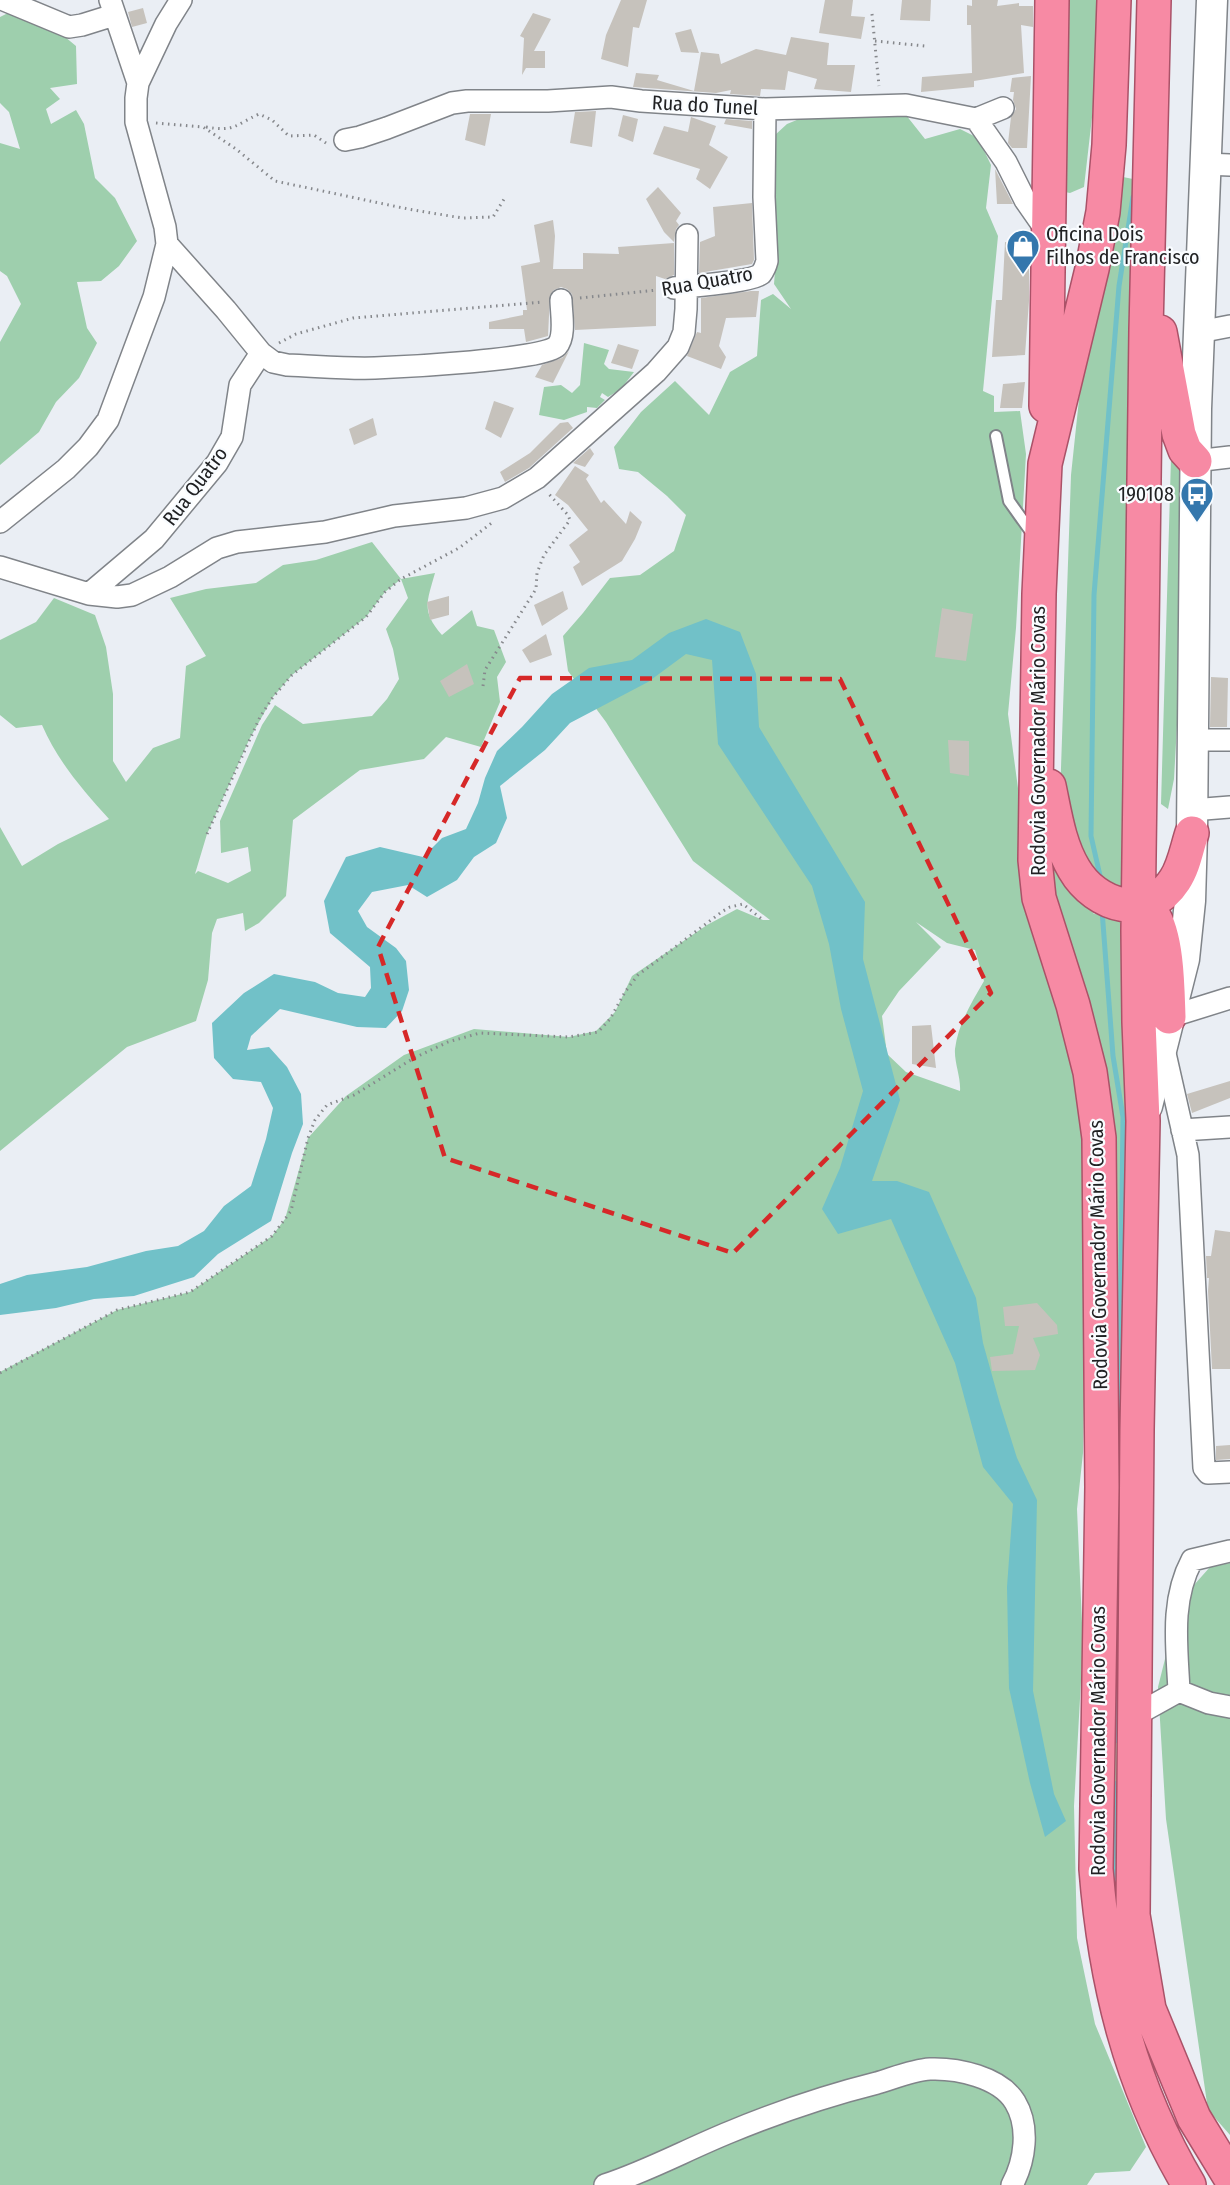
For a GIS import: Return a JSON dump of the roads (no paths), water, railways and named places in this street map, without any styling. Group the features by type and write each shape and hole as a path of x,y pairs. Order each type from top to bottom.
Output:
{"highway":[{"path":"1046,464 1052,0"},
{"name":"Rodovia Governador Mário Covas","path":"1114,0 1109,145 1102,212 1092,269 1046,464 1041,546 1035,860 1039,898 1073,1005 1090,1072 1099,1138 1102,1487 1096,1869 1099,1913 1108,1972 1124,2041 1154,2118 1189,2185"},
{"name":"Rodovia Governador Mário Covas","path":"1154,0 1146,330 1139,904 1139,1022 1143,1120 1133,1915 1149,2009 1194,2118 1230,2177"},
{"path":"1148,279 1179,434 1185,450 1195,461"},
{"path":"1037,731 1060,838 1074,869 1091,891 1101,898 1117,905 1139,904 1159,897 1176,879 1192,821"},
{"path":"1139,904 1150,912 1160,932 1167,973 1166,1031"}],"main road":[{"path":"1143,1120 1181,975 1190,901 1198,332 1217,164 1218,3"}],"street":[{"path":"138,83 166,24 181,0"},
{"path":"0,522 66,469 88,447 108,420 154,297 167,244 165,227 136,122 138,83 112,8 69,27 4,2"},
{"name":"Rua do Tunel","path":"345,140 387,128 452,103 467,101 548,101 611,97 765,109 906,105 976,119"},
{"path":"1003,108 976,119 1006,162 1024,200 1048,233"},
{"name":"Rua Quatro","path":"680,287 749,278 761,273 765,266 765,109"},
{"path":"1024,200 1040,193 1049,176"},
{"path":"0,567 89,594 117,597 132,595 171,577 217,548 237,542 325,532 394,516 466,508 503,498 537,477 656,372 678,347 684,332 680,287 687,235"},
{"path":"167,244 261,353 273,362 287,365 374,368 509,358 555,348 561,336 561,300"},
{"path":"1198,332 1230,326"},
{"name":"Rua Quatro","path":"89,594 154,539 217,463 232,436 240,385 261,353"},
{"path":"1195,461 1230,457"},
{"path":"1193,740 1230,740"},
{"path":"1192,821 1230,807"},
{"path":"1181,975 1195,992 1225,1000"},
{"path":"1225,1000 1166,1031 1188,1155 1204,1468 1208,1473 1230,1472"},
{"path":"1182,1130 1230,1127"},
{"path":"1179,1691 1176,1611 1187,1570 1192,1560 1230,1551"},
{"path":"1134,1716 1179,1691"},
{"path":"1179,1691 1209,1703 1230,1707"},
{"path":"605,2185 732,2131 852,2089 929,2069 964,2072 987,2080 1011,2096 1019,2108 1024,2137 1021,2162 1012,2185"}],"lane":[{"path":"996,436 1009,501 1041,546"}],"water":[{"path":"706,619 740,632 756,674 759,727 865,902 863,959 900,1100 872,1181 897,1181 929,1192 976,1298 983,1343 1000,1404 1017,1458 1037,1500 1033,1691 1054,1794 1066,1821 1045,1837 1030,1783 1009,1688 1007,1587 1013,1504 983,1467 955,1363 891,1219 838,1234 822,1209 840,1168 863,1091 841,1009 829,944 812,886 718,744 712,660 686,654 648,682 570,723 545,750 500,786 507,818 496,843 474,857 457,880 427,897 408,885 372,892 358,911 367,927 396,948 406,961 409,990 402,1011 386,1028 357,1027 280,1009 251,1036 247,1050 269,1047 287,1067 301,1094 303,1124 271,1221 218,1254 194,1277 134,1296 94,1299 56,1308 0,1315 0,1284 27,1275 87,1267 146,1251 178,1246 204,1231 224,1206 251,1186 273,1108 261,1082 233,1079 214,1058 212,1023 244,993 274,974 315,982 338,993 365,997 371,988 370,967 330,933 324,901 346,857 380,847 423,857 442,838 466,829 497,751 552,694 589,668 632,660 669,633"}],"waterway":[{"path":"1101,880 1091,836 1094,595 1119,286 1133,197"},
{"path":"1102,910 1113,1056 1123,1117 1115,1741"},
{"path":"1114,1783 1114,1882"}],"place":[{"name":"Oficina Dois Filhos de Francisco","path":"1023,275"},
{"name":"190108","path":"1197,523"}]}
